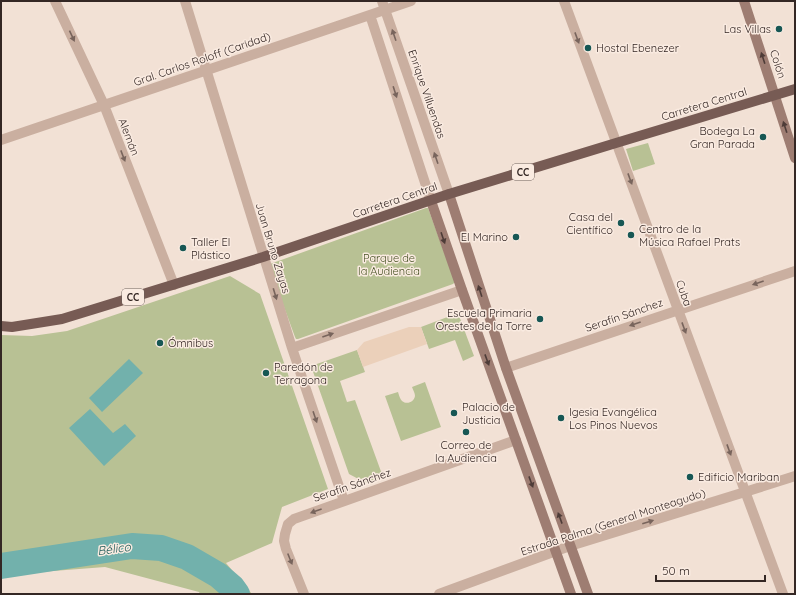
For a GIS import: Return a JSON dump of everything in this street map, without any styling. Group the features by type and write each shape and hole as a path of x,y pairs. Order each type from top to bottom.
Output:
{"main road":[{"name":"Colón","path":"744,1 795,158"},
{"name":"Carretera Central","path":"1,326 12,327 62,319 263,257 449,194 795,89"},
{"path":"449,194 506,368 588,594"},
{"path":"431,201 571,594"}],"street":[{"name":"Alemán","path":"55,1 104,105 174,285"},
{"name":"Juan Bruno Zayas","path":"185,1 263,257 344,501"},
{"name":"Gral. Carlos Roloff (Caridad)","path":"1,140 370,15 384,5 411,1"},
{"name":"Cuba","path":"564,1 783,594"},
{"name":"Enrique Villuendas","path":"384,5 449,194"},
{"path":"370,15 431,201"},
{"name":"Serafín Sánchez","path":"506,368 795,271"},
{"path":"292,348 462,290"},
{"name":"Serafín Sánchez","path":"304,594 284,541 288,524 294,519 516,440"},
{"name":"Estrada Palma (General Monteagudo)","path":"439,594 570,546 795,476"}],"green space":[{"path":"648,143 655,164 633,171 626,149"},
{"name":"Parque de la Audiencia","path":"428,208 455,282 453,284 296,339 269,266 270,264"},
{"path":"230,276 260,294 328,489 282,507 272,543 226,563 252,594 200,594 199,592 105,567 1,575 1,335 32,336 67,331"},
{"path":"458,313 474,356 463,361 455,340 429,349 421,327"},
{"path":"357,350 365,372 340,381 347,402 355,400 383,477 366,483 349,474 311,366"},
{"path":"425,382 441,427 401,441 385,396 398,392 402,401 406,403 410,402 415,396 412,387"}],"shaded area":[{"path":"409,327 421,327 427,344 363,367 357,350 364,342"}],"water":[{"path":"129,359 143,373 102,412 89,398"},
{"path":"90,409 113,433 125,424 136,436 104,466 69,428"}],"waterway":[{"name":"Bélico","path":"1,566 132,546 161,548 187,557 218,575 232,587 237,594"}],"place":[{"name":"Las Villas","path":"779,29"},
{"name":"Hostal Ebenezer","path":"588,48"},
{"name":"Bodega La Gran Parada","path":"763,137"},
{"name":"Casa del Científico","path":"621,223"},
{"name":"Centro de la Música Rafael Prats","path":"631,235"},
{"name":"El Marino","path":"516,237"},
{"name":"Taller El Plástico","path":"183,248"},
{"name":"Escuela Primaria Orestes de la Torre","path":"540,319"},
{"name":"Ómnibus","path":"160,343"},
{"name":"Paredón de Terragona","path":"266,373"},
{"name":"Palacio de Justicia","path":"454,413"},
{"name":"Igesia Evangélica Los Pinos Nuevos","path":"561,418"},
{"name":"Correo de la Audiencia","path":"466,432"},
{"name":"Edificio Mariban","path":"690,477"}]}
